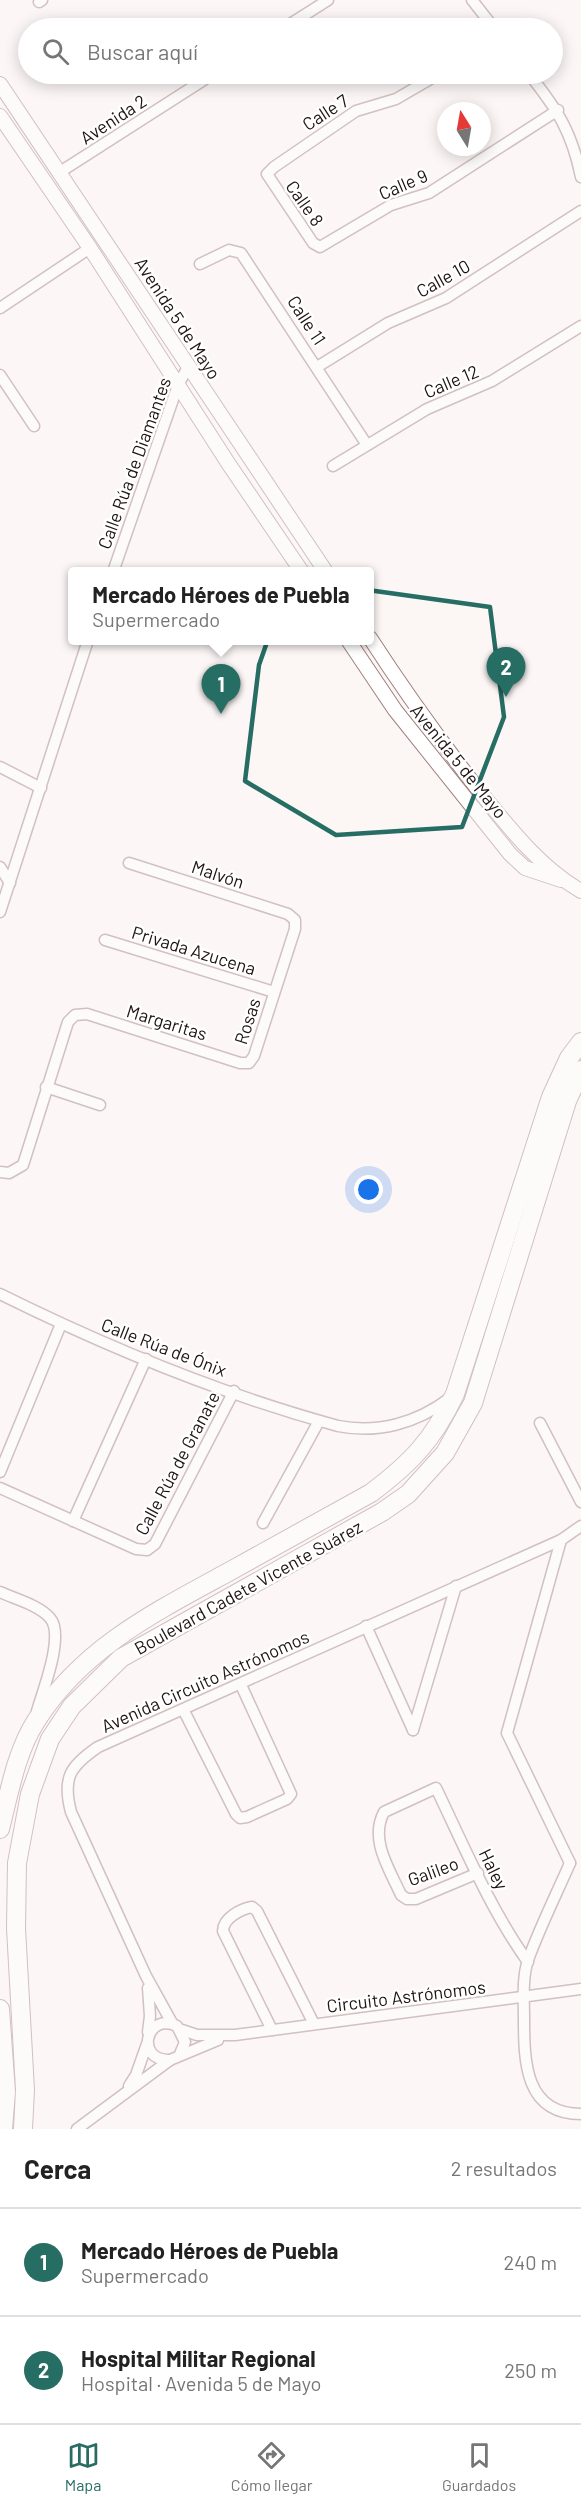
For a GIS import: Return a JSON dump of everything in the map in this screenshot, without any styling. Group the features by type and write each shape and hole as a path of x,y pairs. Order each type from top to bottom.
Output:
{"main road":[{"name":"Boulevard Cadete Vicente Suárez","path":"23,2129 25,2090 16,1928 17,1863 30,1794 50,1739 72,1706 121,1658 382,1512 408,1494 445,1453 473,1403 567,1101 581,1042"},
{"name":"Boulevard Cadete Vicente Suárez","path":"0,1829 15,1773 34,1723 59,1689 83,1663 132,1625 371,1493 403,1469 424,1448 442,1421 455,1394 552,1097 575,1064"},
{"path":"0,2009 6,2092 3,2129"}],"street":[{"path":"300,18 328,0"},
{"path":"472,0 486,18"},
{"name":"Avenida 5 de Mayo","path":"0,84 323,567"},
{"name":"Avenida 2","path":"60,172 197,84"},
{"name":"Calle 7","path":"267,174 273,167 356,111 396,99 422,84"},
{"path":"537,84 558,110 576,149 581,177"},
{"name":"Calle 9","path":"320,247 391,206 429,193 558,110"},
{"name":"Avenida 5 de Mayo","path":"0,116 90,248 299,567"},
{"path":"11,132 25,122"},
{"name":"Calle 8","path":"267,174 314,243 320,247"},
{"name":"Calle 10","path":"317,366 388,323 446,298 581,211"},
{"path":"0,308 90,248"},
{"name":"Calle 11","path":"200,264 229,250 241,253 367,445"},
{"path":"133,315 149,306"},
{"name":"Calle 12","path":"333,466 427,409 492,381 581,326"},
{"name":"Calle Rúa de Diamantes","path":"114,567 178,385 188,367"},
{"path":"0,375 34,426"},
{"path":"0,912 86,645"},
{"name":"Avenida 5 de Mayo","path":"351,645 394,710 510,854 525,868 561,880 581,891"},
{"name":"Avenida 5 de Mayo","path":"374,645 410,699 455,759 524,844 561,880"},
{"path":"441,771 455,759"},
{"path":"0,766 41,788"},
{"name":"Malvón","path":"129,863 288,914 295,920"},
{"path":"0,867 9,883"},
{"name":"Rosas","path":"249,1063 295,929 295,920"},
{"name":"Privada Azucena","path":"105,940 274,992"},
{"name":"Margaritas","path":"46,1087 68,1022 75,1015 87,1014 240,1063 249,1063"},
{"path":"0,1172 18,1171 23,1165 46,1087 100,1105"},
{"name":"Calle Rúa de Ónix","path":"0,1294 62,1324 147,1359 320,1421 353,1429 384,1428 417,1418 455,1394"},
{"path":"0,1472 62,1324"},
{"path":"0,1488 73,1521 147,1359"},
{"name":"Calle Rúa de Granate","path":"73,1521 136,1549 147,1550 155,1544 234,1391"},
{"path":"263,1523 320,1421"},
{"path":"540,1423 581,1502"},
{"name":"Avenida Circuito Astrónomos","path":"172,2023 146,1976 71,1812 67,1797 67,1783 71,1771 81,1759 98,1747 242,1685 366,1626 561,1540 581,1526"},
{"path":"561,1540 507,1733 575,1863 528,1962 524,1997 524,2043 531,2085 550,2107 565,2114 581,2114"},
{"path":"366,1626 413,1730 456,1586"},
{"path":"0,1593 45,1613 56,1631 56,1640 34,1723"},
{"path":"183,1711 236,1814 240,1818 247,1817 287,1799 291,1794 242,1685"},
{"name":"Haley","path":"436,1788 509,1936 528,1962"},
{"name":"Galileo","path":"436,1788 391,1808 381,1818 379,1848 401,1895 407,1899 416,1899 478,1873"},
{"path":"272,2030 223,1931 226,1920 246,1908 252,1907 257,1911 314,2024"},
{"name":"Avenida Circuito Astrónomos","path":"146,1976 150,2016 147,2039"},
{"name":"Circuito Astrónomos","path":"182,2030 204,2036 235,2034 581,1989"},
{"path":"77,2129 180,2054 185,2042 182,2030 172,2023 159,2023 147,2039 136,2075 124,2094"},
{"name":"Circuito Astrónomos","path":"180,2054 235,2034"},
{"path":"147,2039 152,2055 170,2060"}],"highlighted area":[{"path":"289,579 490,607 504,717 462,827 336,835 245,781 259,665"}],"place":[{"name":"Hospital Militar Regional","path":"506,697"},
{"name":"Mercado Héroes de Puebla","path":"221,714"}]}
